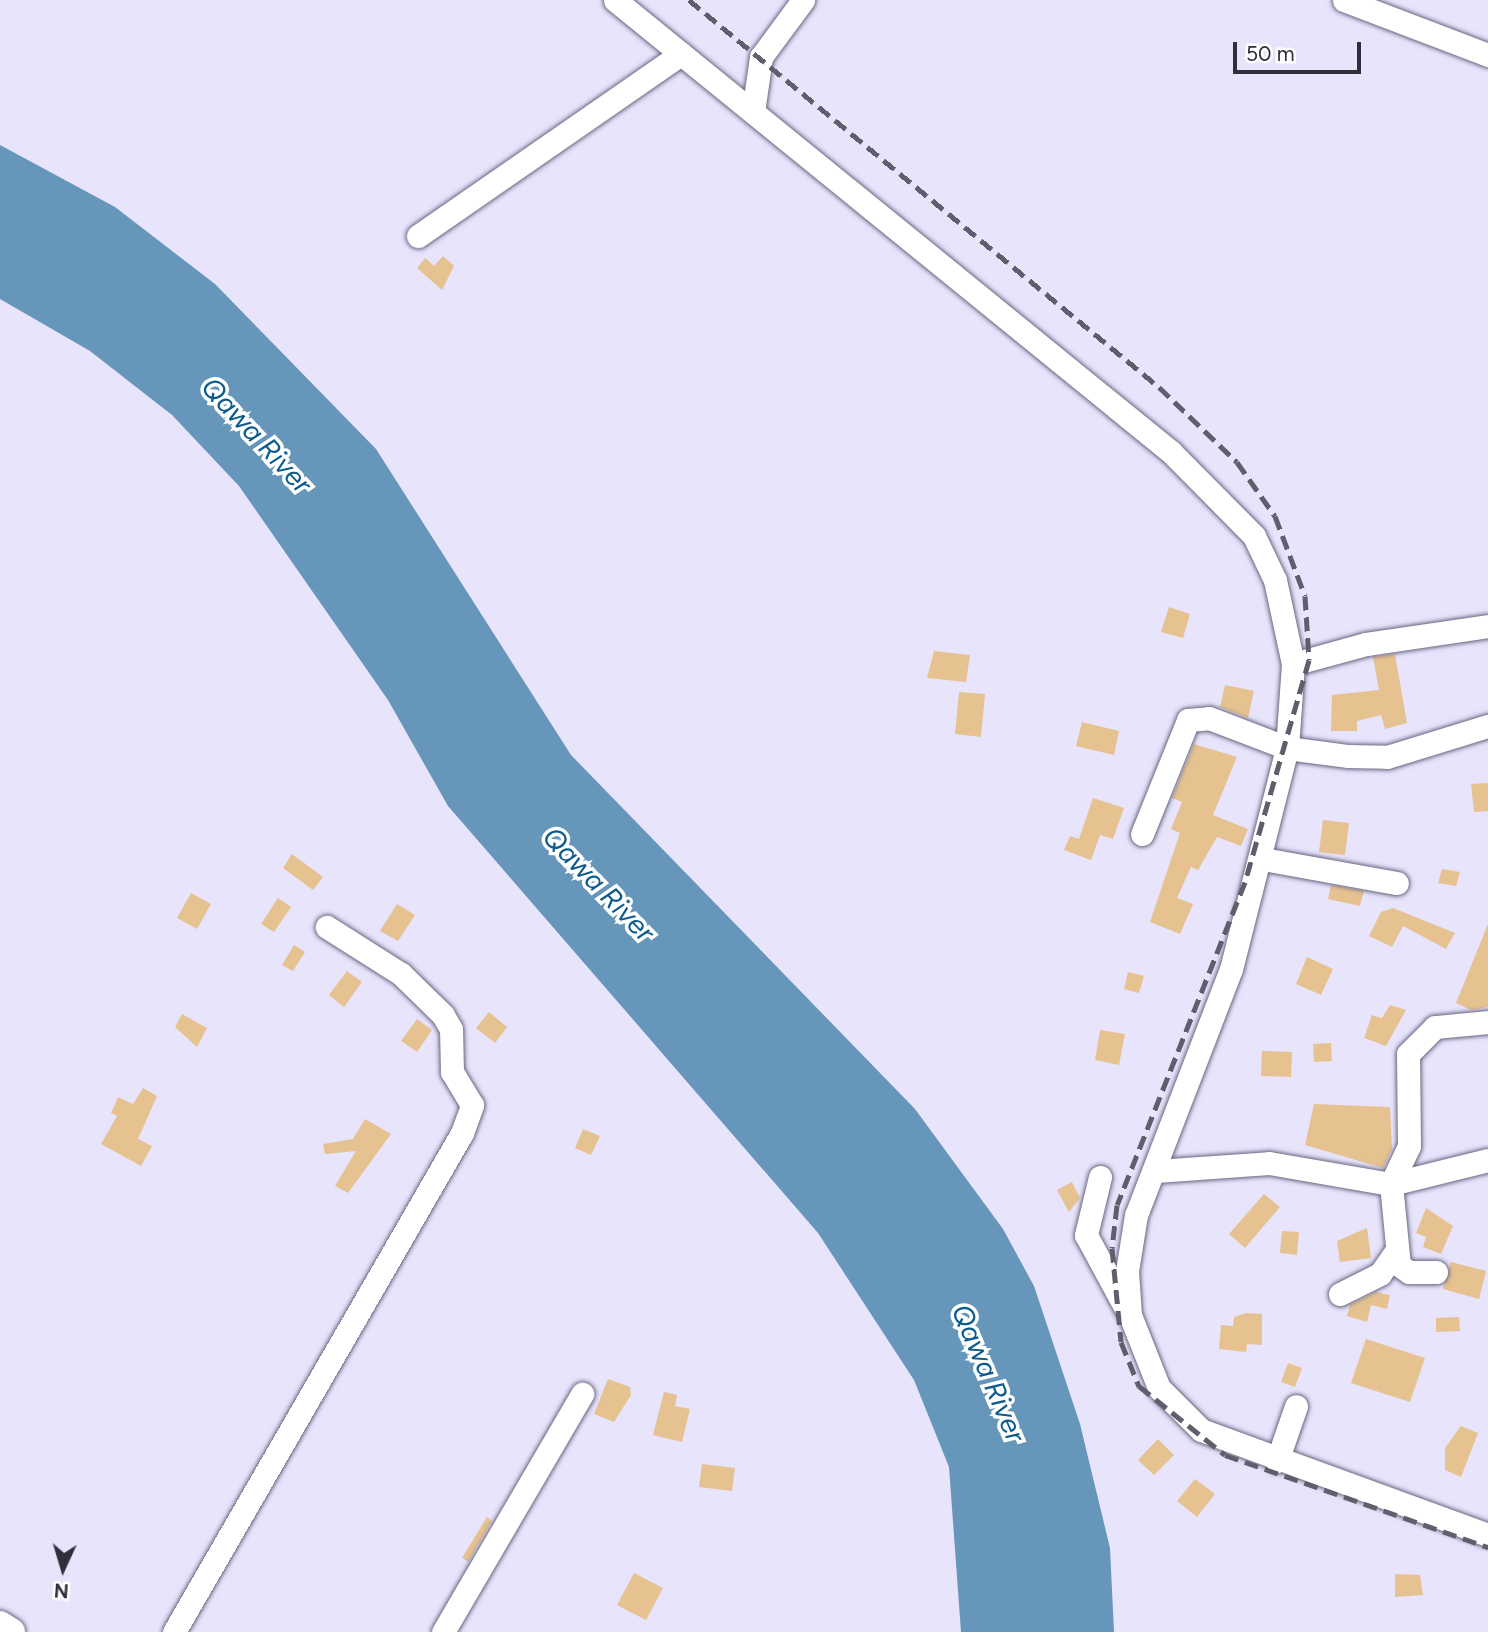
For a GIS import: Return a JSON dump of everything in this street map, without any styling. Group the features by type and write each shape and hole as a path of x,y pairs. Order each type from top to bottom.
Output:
{"main road":[{"path":"0,1625 11,1632"}],"street":[{"path":"615,0 1215,490 1254,536 1275,580 1293,664 1287,748 1263,859 1216,1013 1129,1244 1130,1315"},
{"path":"753,113 761,57 803,0"},
{"path":"1344,0 1488,55"},
{"path":"418,236 681,54"},
{"path":"1293,664 1366,644 1488,626"},
{"path":"1142,834 1188,720 1209,718 1287,748 1387,757 1488,726"},
{"path":"1263,859 1397,883"},
{"path":"174,1632 462,1133 472,1105 452,1072 451,1028 443,1015 401,974 327,927"},
{"path":"1436,1272 1409,1272 1396,1251 1391,1184 1409,1146 1408,1054 1435,1027 1488,1023"},
{"path":"1156,1171 1269,1163 1391,1184 1488,1160"},
{"path":"1100,1177 1086,1235 1130,1315 1147,1363 1176,1410 1201,1430 1277,1461 1488,1535"},
{"path":"1339,1294 1380,1274 1396,1251"},
{"path":"443,1632 582,1394"},
{"path":"1277,1461 1296,1406"}],"water":[{"name":"Qawa River","path":"0,145 115,207 215,284 376,449 571,755 915,1109 1003,1229 1034,1286 1080,1424 1110,1548 1114,1632 961,1632 949,1467 914,1380 818,1233 448,806 388,700 239,486 172,415 90,351 0,299"}],"building":[{"path":"443,256 454,266 442,290 417,268 425,258 434,266"},
{"path":"1169,607 1190,614 1183,638 1161,632"},
{"path":"934,651 970,655 966,682 927,678"},
{"path":"1395,654 1407,723 1385,729 1381,715 1357,721 1357,731 1331,731 1332,695 1379,690 1373,657"},
{"path":"1225,685 1254,691 1248,718 1220,707"},
{"path":"959,692 985,694 981,737 955,734"},
{"path":"1082,722 1119,731 1114,755 1076,746"},
{"path":"1194,744 1237,757 1213,815 1248,829 1241,846 1217,837 1198,870 1191,867 1177,898 1193,904 1180,934 1150,922 1180,833 1171,829 1182,802 1172,798"},
{"path":"1488,783 1488,811 1474,812 1471,784"},
{"path":"1093,798 1124,808 1113,839 1100,835 1091,860 1064,850 1070,836 1079,839"},
{"path":"1323,820 1349,823 1345,855 1319,852"},
{"path":"292,854 323,877 313,890 283,868"},
{"path":"1442,869 1460,872 1456,886 1438,883"},
{"path":"1331,885 1364,891 1360,906 1328,899"},
{"path":"191,893 211,904 197,929 177,918"},
{"path":"278,898 291,907 274,932 261,924"},
{"path":"397,904 415,915 398,941 380,931"},
{"path":"1393,908 1455,933 1446,949 1403,926 1392,947 1369,936 1381,912"},
{"path":"1488,924 1488,1007 1471,1010 1456,1003"},
{"path":"294,945 305,952 293,971 282,965"},
{"path":"1307,957 1333,969 1321,995 1296,984"},
{"path":"347,971 362,982 344,1007 329,995"},
{"path":"1128,972 1144,976 1139,993 1124,989"},
{"path":"1390,1005 1406,1010 1386,1046 1364,1038 1372,1015 1382,1018"},
{"path":"489,1012 507,1027 495,1043 476,1028"},
{"path":"182,1014 207,1028 197,1047 175,1027"},
{"path":"417,1019 432,1030 417,1052 401,1041"},
{"path":"1100,1030 1125,1034 1119,1065 1095,1060"},
{"path":"1331,1043 1332,1061 1314,1062 1313,1044"},
{"path":"1262,1051 1292,1052 1291,1077 1261,1076"},
{"path":"143,1088 157,1096 138,1139 152,1146 141,1166 101,1144 117,1116 111,1113 118,1097 133,1104"},
{"path":"1314,1104 1390,1107 1392,1149 1383,1168 1305,1145"},
{"path":"365,1119 391,1134 348,1193 335,1186 356,1151 325,1154 323,1144 353,1139"},
{"path":"583,1129 600,1136 591,1155 575,1148"},
{"path":"1072,1182 1080,1198 1069,1212 1057,1190"},
{"path":"1264,1194 1280,1207 1245,1248 1229,1234"},
{"path":"1426,1208 1453,1226 1441,1254 1423,1247 1426,1237 1416,1233"},
{"path":"1367,1228 1371,1258 1340,1262 1337,1241"},
{"path":"1282,1231 1299,1232 1297,1255 1280,1253"},
{"path":"1451,1262 1486,1271 1479,1299 1443,1289"},
{"path":"1376,1292 1390,1295 1387,1309 1371,1305 1367,1322 1347,1316 1350,1305"},
{"path":"1246,1313 1262,1314 1262,1345 1247,1344 1246,1352 1219,1349 1221,1325 1233,1326 1234,1317"},
{"path":"1459,1317 1460,1331 1436,1332 1436,1318"},
{"path":"1366,1339 1425,1358 1410,1402 1351,1383"},
{"path":"1288,1363 1302,1368 1295,1387 1281,1382"},
{"path":"608,1379 630,1387 631,1395 614,1422 594,1414"},
{"path":"664,1392 677,1395 675,1406 690,1409 682,1442 653,1435"},
{"path":"1461,1426 1478,1433 1461,1477 1445,1470 1445,1448"},
{"path":"1158,1439 1174,1455 1154,1475 1138,1460"},
{"path":"702,1464 735,1468 732,1491 699,1487"},
{"path":"1195,1479 1215,1494 1197,1517 1177,1501"},
{"path":"487,1517 492,1521 468,1562 462,1558"},
{"path":"634,1573 663,1588 646,1620 617,1605"},
{"path":"1395,1574 1420,1575 1423,1595 1395,1597"}],"railway":[{"path":"689,0 1159,387 1237,462 1275,516 1305,596 1309,660 1245,882 1117,1205 1112,1248 1121,1342 1139,1386 1225,1455 1488,1547"}]}
